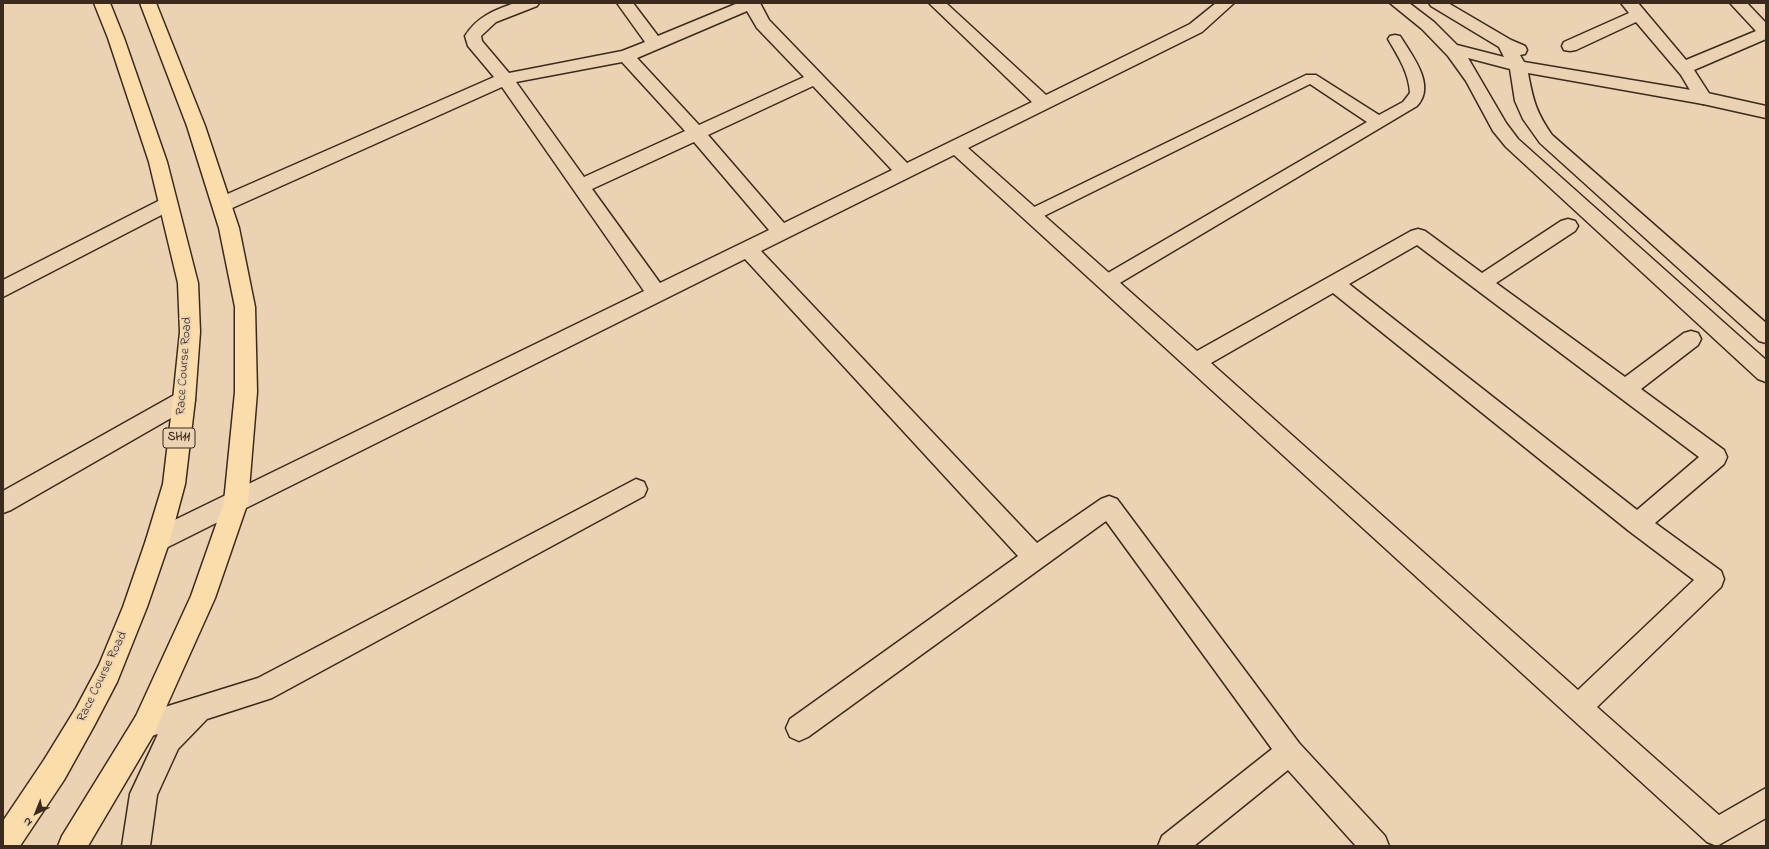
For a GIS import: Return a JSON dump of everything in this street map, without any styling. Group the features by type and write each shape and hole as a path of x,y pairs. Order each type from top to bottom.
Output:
{"main road":[{"name":"Race Course Road","path":"3,846 54,770 108,673 135,607 158,540 174,484 184,400 190,332 188,283 155,155 116,38 102,3"},
{"path":"72,846 145,725 203,598 236,502 246,392 245,307 223,204 196,126 148,3"}],"street":[{"path":"531,3 493,17 480,25 473,36 474,42 505,79 582,186 657,295"},
{"path":"625,3 655,43"},
{"path":"223,204 505,79 626,56 752,3 763,24 904,171"},
{"path":"937,3 1043,102"},
{"path":"158,540 657,295 1043,102 1196,28 1226,3"},
{"path":"1398,3 1428,26 1452,48 1469,72 1483,99 1508,138 1766,373"},
{"path":"1438,3 1505,44 1581,76"},
{"path":"1683,68 1766,32 1738,3"},
{"path":"1570,46 1634,9 1683,68 1703,98"},
{"path":"1505,44 1518,66 1524,101 1532,119 1546,139 1766,335"},
{"path":"1452,48 1518,66 1703,98 1766,112"},
{"path":"626,56 696,133 781,232"},
{"path":"582,186 816,78"},
{"path":"955,146 1717,832 1766,802"},
{"path":"3,289 168,203"},
{"path":"1481,283 1568,226"},
{"path":"1195,362 1418,236 1716,457 1637,524"},
{"path":"748,249 1035,558"},
{"path":"1334,283 1637,524 1712,579 1579,708"},
{"path":"1625,389 1691,339"},
{"path":"3,503 184,400"},
{"path":"145,725 263,689 636,489"},
{"path":"799,728 1109,506 1290,752 1375,846"},
{"path":"136,846 144,794 169,740 199,709"},
{"path":"1172,846 1290,752"}],"lane":[{"path":"1107,282 1378,122 1414,99 1418,92 1417,83 1395,39"},
{"path":"1032,215 1311,78 1378,122"}]}
